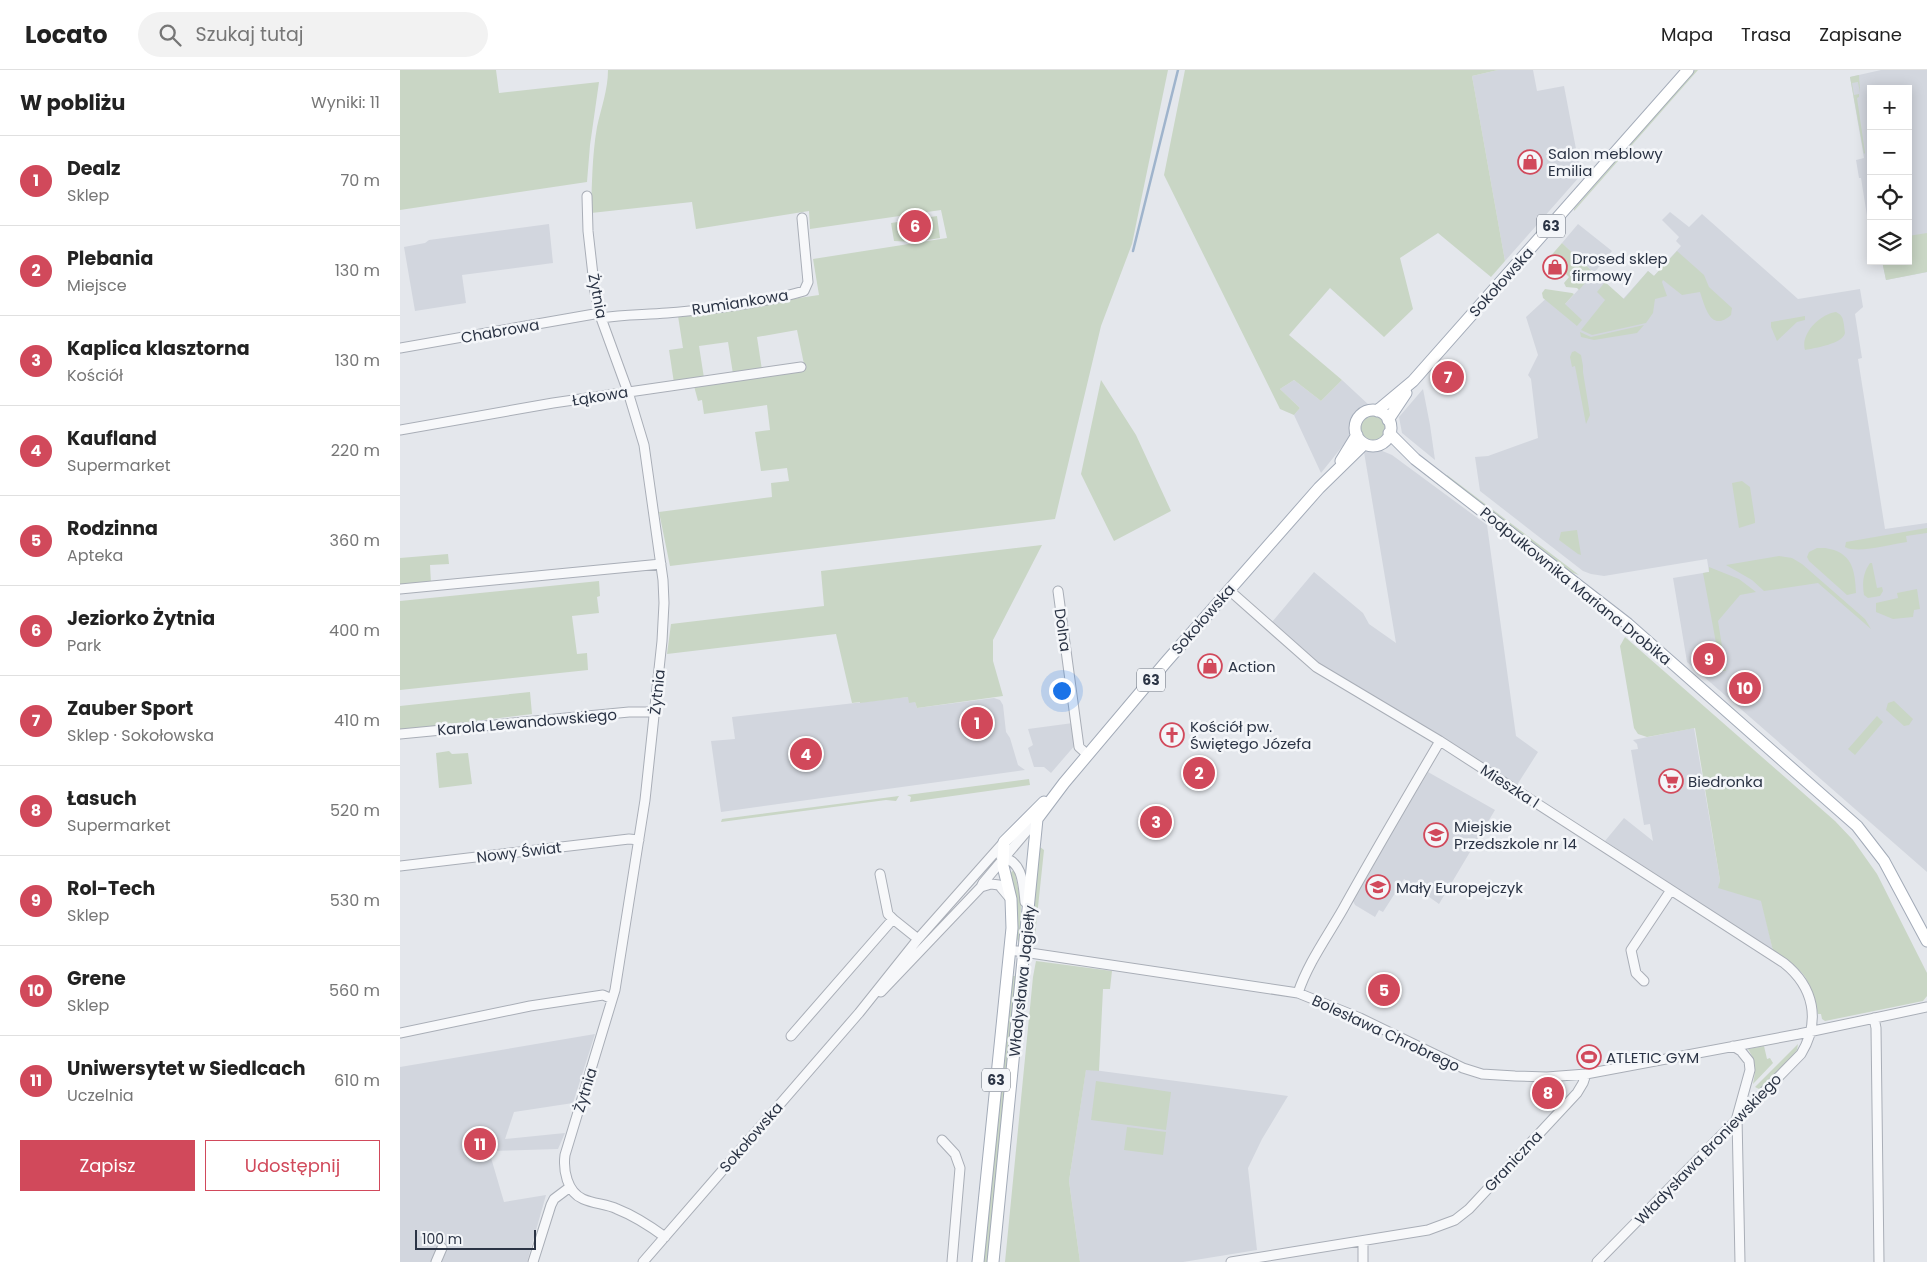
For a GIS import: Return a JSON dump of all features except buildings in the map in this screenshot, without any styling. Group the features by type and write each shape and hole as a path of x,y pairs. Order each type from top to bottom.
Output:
{"main road":[{"name":"Sokołowska","path":"1377,411 1413,381 1688,70"},
{"name":"Sokołowska","path":"1388,420 1413,381"},
{"name":"63","path":"1361,440 1355,425 1359,417 1368,411 1377,411"},
{"path":"1361,440 1374,445 1381,443 1389,433 1388,420 1377,411"},
{"name":"Podpułkownika Mariana Drobika","path":"1389,433 1415,459 1628,624 1857,826 1884,862 1927,941"},
{"name":"Sokołowska","path":"1037,819 1088,755 1229,590 1361,440"},
{"name":"Podpułkownika Mariana Drobika","path":"1381,443 1415,459"},
{"name":"Sokołowska","path":"1004,842 1038,807 1059,790"},
{"name":"Władysława Jagiełły","path":"993,1262 1037,819"},
{"name":"Władysława Jagiełły","path":"978,1262 1010,950 1012,913 1011,899 1003,866 1004,842"}],"street":[{"name":"Żytnia","path":"570,1186 563,1169 565,1155 612,999 639,840 662,641 664,603 661,564 644,445 595,293 589,240 587,196"},
{"name":"Rumiankowa","path":"601,315 666,313 733,306 804,291 808,282 802,218"},
{"name":"Chabrowa","path":"400,348 601,315"},
{"name":"Łąkowa","path":"400,430 628,392 801,367"},
{"path":"400,588 661,564"},
{"name":"Mieszka I","path":"1229,590 1316,667 1440,741 1795,972 1803,982 1809,996 1813,1018 1811,1031"},
{"name":"Dolna","path":"1058,591 1079,747 1088,755"},
{"name":"Karola Lewandowskiego","path":"400,734 628,712 654,712"},
{"path":"1298,993 1308,966 1328,936 1440,741"},
{"name":"Sokołowska","path":"859,1013 896,978 981,887 1037,819"},
{"name":"Nowy Świat","path":"400,866 629,839 639,840"},
{"name":"Sokołowska","path":"643,1262 859,1013 918,939 1004,842"},
{"path":"989,858 1004,857 1010,858 1014,862 1019,870 1028,920"},
{"path":"880,874 888,914 918,939"},
{"name":"Władysława Jagiełły","path":"981,887 991,884 999,885 1011,899"},
{"path":"1644,981 1636,973 1631,950 1671,890"},
{"path":"791,1036 893,919"},
{"name":"Bolesława Chrobrego","path":"1010,950 1298,993 1360,1018 1463,1068 1482,1074 1539,1077 1586,1074"},
{"path":"400,1032 530,1006 603,996 612,999"},
{"path":"1586,1074 1927,1007"},
{"path":"1874,1018 1876,1028 1879,1262"},
{"name":"Władysława Broniewskiego","path":"1597,1262 1801,1054 1811,1031"},
{"path":"1733,1046 1742,1051 1749,1061 1750,1070 1738,1117 1740,1262"},
{"name":"Graniczna","path":"1231,1262 1428,1230 1455,1220 1468,1209 1577,1093 1586,1074"},
{"path":"942,1140 955,1154 960,1168 952,1262"},
{"path":"533,1262 551,1205 554,1199 570,1186 581,1199 616,1208 644,1222 665,1237"},
{"path":"1363,1241 1363,1262"},
{"path":"436,1262 442,1248"}],"shaded area":[{"path":"1498,70 1533,70 1537,91 1564,86 1581,175 1505,261 1472,76"},
{"path":"1881,70 1927,70 1927,272 1886,280 1883,265 1912,265 1912,85 1867,85 1867,216 1856,160 1864,158 1850,77"},
{"path":"1670,212 1689,227 1702,214 1798,299 1860,289 1863,307 1855,314 1862,358 1858,359 1885,529 1927,523 1927,872 1687,662 1673,578 1709,572 1707,559 1604,576 1591,574 1583,571 1480,491 1475,457 1488,456 1538,438 1531,379 1528,375 1538,355 1526,317 1552,293 1565,304 1594,273 1623,299 1648,271 1654,276 1681,246 1676,241 1679,237 1662,220"},
{"path":"549,224 553,263 462,275 466,303 415,311 404,247 425,243 429,240"},
{"path":"1578,224 1612,251 1594,273 1562,243"},
{"path":"1294,380 1321,401 1342,380 1369,405 1360,408 1353,415 1350,423 1349,438 1321,473 1294,415 1300,408 1280,389"},
{"path":"1423,389 1435,460 1402,433 1399,417"},
{"path":"1380,450 1392,455 1487,525 1516,736 1538,752 1517,785 1324,667 1272,622 1314,572 1363,613 1369,624 1396,643 1364,452"},
{"path":"908,697 915,702 917,708 994,698 1000,700 1003,705 1006,732 1010,738 1018,765 1025,770 721,812 711,741 735,739 732,717"},
{"path":"1073,723 1076,744 1051,773 1044,767 1034,767 1028,748 1033,745 1028,729"},
{"path":"1694,728 1720,880 1719,885 1762,901 1773,951 1605,841 1624,818 1653,841 1650,824 1644,825 1631,750 1638,749 1637,744 1633,740"},
{"name":"Miejskie Przedszkole nr 14","path":"1428,772 1495,810 1439,904 1404,879 1383,912 1379,910 1375,917 1355,905 1352,899"},
{"path":"595,1034 573,1103 514,1112 505,1139 565,1133 558,1149 489,1151 504,1202 546,1195 527,1262 400,1262 400,1067"},
{"path":"1086,1069 1288,1096 1262,1139 1248,1168 1257,1250 1183,1262 1080,1262 1069,1181"}],"green space":[{"path":"400,70 496,70 499,93 599,82 587,182 400,210"},
{"path":"608,70 1168,70 1132,244 1101,326 1055,519 670,566 659,512 772,497 771,483 789,481 787,468 761,471 755,432 770,430 767,405 704,414 702,400 698,401 694,386 805,369 797,330 757,337 762,370 733,374 728,342 699,346 704,378 674,383 669,350 683,348 678,316 819,295 813,259 947,238 941,210 810,229 809,211 696,229 692,202 591,213 595,138 606,92"},
{"path":"1185,70 1498,70 1472,76 1505,261 1491,277 1438,233 1400,258 1413,309 1384,337 1330,288 1289,335 1342,380 1321,401 1294,380 1280,389 1300,408 1294,415 1280,409 1164,175"},
{"path":"1695,70 1698,70 1574,211 1574,209"},
{"path":"1859,75 1860,93 1858,82 1852,83 1854,95 1859,94 1857,98 1864,154 1850,77"},
{"path":"937,216 940,238 915,242 894,241 891,223"},
{"path":"1927,233 1927,272 1886,280 1883,265 1912,265 1912,235"},
{"path":"1562,243 1594,273 1579,290 1566,287 1564,283 1569,277 1564,272 1568,267 1558,259 1554,264 1548,259"},
{"path":"1677,251 1704,275 1709,287 1732,308 1731,315 1724,320 1714,320 1707,311 1700,292 1682,295 1663,280 1667,296 1655,299 1653,313 1646,323 1592,335 1581,330 1605,300 1597,292 1605,282 1624,299 1648,271 1654,276"},
{"path":"1545,289 1574,294 1565,304 1582,320 1577,326 1543,298 1542,293"},
{"path":"1836,312 1843,320 1845,333 1843,337 1834,343 1805,350 1804,344 1808,331 1818,321"},
{"path":"1805,316 1805,320 1797,322 1777,341 1771,327 1771,322"},
{"path":"1644,325 1637,333 1594,340 1581,337 1580,332 1591,337"},
{"path":"1575,351 1581,355 1583,366 1590,415 1586,424 1575,366 1572,367 1570,357 1572,352"},
{"path":"1101,380 1136,435 1171,511 1114,541 1081,474"},
{"path":"1373,416 1378,417 1384,423 1384,433 1378,439 1373,440 1368,439 1362,433 1361,428 1362,423 1368,417"},
{"path":"1447,475 1579,575 1570,572 1447,478"},
{"path":"1742,481 1750,487 1755,523 1739,528 1732,483"},
{"path":"1927,528 1927,533 1906,536 1907,542 1866,549 1850,549 1845,547 1846,542"},
{"path":"1577,530 1581,555 1559,540 1561,532"},
{"path":"1042,545 993,640 993,661 1003,696 917,708 915,702 909,703 908,697 852,703 836,634 667,654 671,624 824,606 821,571"},
{"path":"1817,548 1825,548 1841,553 1850,563 1855,576 1856,593 1847,595 1809,561 1807,557 1809,552"},
{"path":"448,554 449,564 430,565 431,583 400,586 400,558"},
{"path":"1779,556 1792,558 1802,564 1865,619 1871,629 1818,583 1764,591 1752,580 1726,565"},
{"path":"1870,563 1872,563 1877,588 1882,587 1883,591 1880,596 1868,598 1864,595 1863,582 1864,574"},
{"path":"1709,567 1739,579 1756,592 1740,595 1718,621 1726,671 1723,671 1721,658 1719,659 1703,573 1709,572"},
{"path":"599,581 600,596 597,597 599,613 572,616 577,654 587,653 588,670 400,690 400,601"},
{"path":"1917,589 1920,609 1914,610 1913,617 1893,619 1876,612 1876,603 1898,598 1897,593"},
{"path":"1625,637 1835,821 1853,840 1877,874 1927,973 1927,996 1923,1001 1825,1021 1822,1019 1821,1014 1818,1014 1809,983 1804,976 1793,964 1773,951 1761,901 1718,888 1720,880 1695,728 1647,737 1638,734 1634,728 1620,646"},
{"path":"530,692 532,714 400,730 400,706"},
{"path":"1894,701 1913,719 1909,725 1904,726 1886,710 1888,703"},
{"path":"1877,716 1883,722 1855,755 1848,749"},
{"path":"449,751 452,754 468,753 472,784 439,788 436,753"},
{"path":"1029,779 1030,785 910,802 911,797 907,795"},
{"path":"899,796 896,801 886,800 721,822 722,819"},
{"path":"1040,847 1044,850 1034,945 1031,940 1031,934"},
{"path":"1014,869 1021,902 1020,945 1016,937 1016,899 1010,874"},
{"path":"1036,961 1112,971 1110,989 1103,989 1099,1071 1086,1070 1069,1181 1080,1262 1005,1262"},
{"path":"1012,976 1017,976 989,1262 983,1262"},
{"path":"1798,1044 1797,1050 1793,1055 1759,1089 1755,1087"},
{"path":"1764,1046 1767,1059 1770,1058 1773,1063 1753,1084 1755,1066 1748,1049"},
{"path":"1096,1081 1171,1092 1166,1130 1091,1120"},
{"path":"1127,1127 1166,1132 1163,1155 1124,1150"}],"waterway":[{"path":"1133,251 1178,70"}],"place":[{"name":"Salon meblowy Emilia","path":"1530,162"},
{"name":"Jeziorko Żytnia","path":"915,226"},
{"name":"Drosed sklep firmowy","path":"1555,267"},
{"name":"Zauber Sport","path":"1448,377"},
{"name":"Rol-Tech","path":"1709,659"},
{"name":"Action","path":"1210,666"},
{"name":"Grene","path":"1745,688"},
{"name":"Dealz","path":"977,723"},
{"name":"Kościół pw. Świętego Józefa","path":"1172,735"},
{"name":"Kaufland","path":"806,754"},
{"name":"Plebania","path":"1199,773"},
{"name":"Biedronka","path":"1671,781"},
{"name":"Kaplica klasztorna","path":"1156,822"},
{"name":"Miejskie Przedszkole nr 14","path":"1436,835"},
{"name":"Mały Europejczyk","path":"1378,887"},
{"name":"Rodzinna","path":"1384,990"},
{"name":"ATLETIC GYM","path":"1589,1057"},
{"name":"Łasuch","path":"1548,1093"},
{"name":"Uniwersytet w Siedlcach","path":"480,1144"}]}
